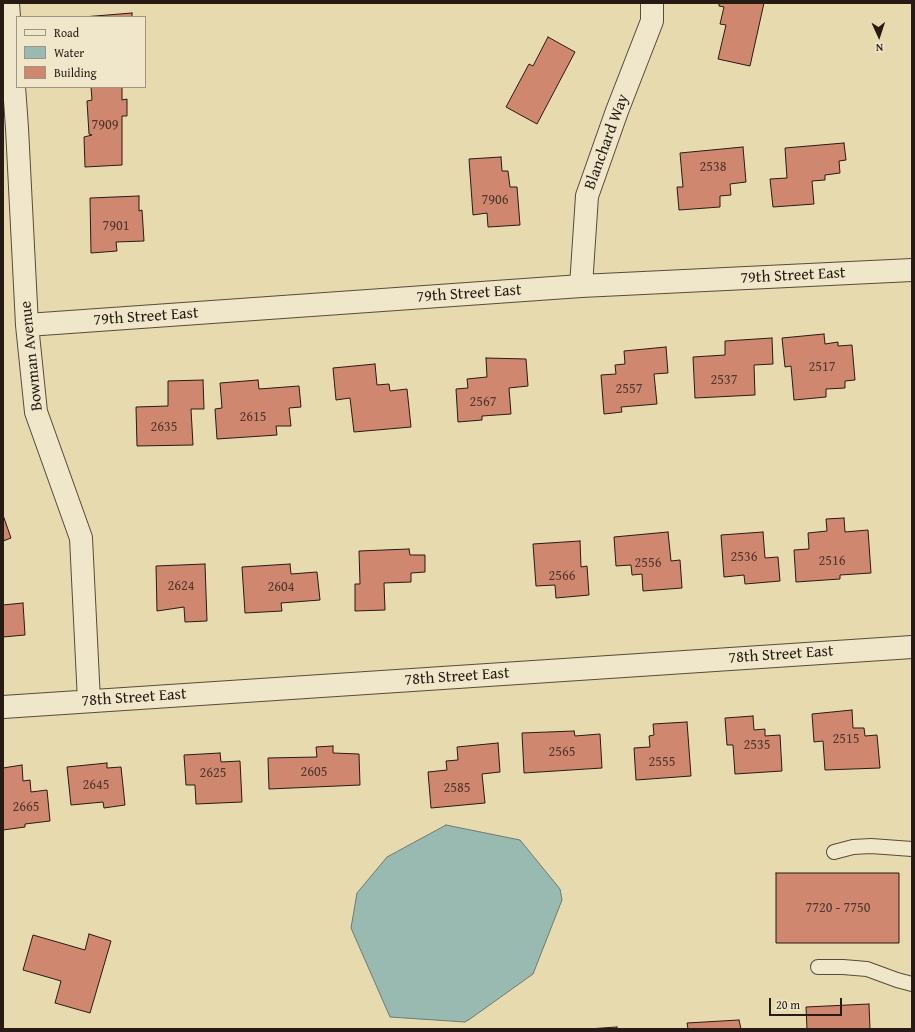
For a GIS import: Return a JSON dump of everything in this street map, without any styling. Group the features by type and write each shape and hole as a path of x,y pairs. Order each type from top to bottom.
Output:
{"street":[{"name":"Bowman Avenue","path":"8,3 10,128 36,412 82,538 89,701"},
{"name":"Blanchard Way","path":"581,286 587,196 617,111 652,21 652,3"},
{"name":"79th Street East","path":"27,325 581,286 912,270"},
{"name":"78th Street East","path":"3,707 912,647"}],"lane":[{"path":"834,852 853,846 912,849"},
{"path":"818,967 843,967 867,970 912,984"}],"water":[{"path":"446,825 520,840 560,889 562,900 533,974 470,1019 465,1022 390,1017 351,928 357,893 387,857"}],"building":[{"path":"719,3 764,3 750,66 718,59 726,25 720,24 724,7 719,6"},
{"path":"132,13 132,16 95,16"},
{"path":"548,37 575,52 537,124 506,107 529,64 533,66"},
{"path":"91,88 122,88 122,100 127,99 127,116 122,116 122,165 85,167 84,137 92,135 89,134 87,101 92,100"},
{"path":"844,143 846,160 839,161 840,173 825,175 825,180 812,181 814,204 773,207 770,179 787,178 785,148"},
{"path":"743,147 746,182 730,184 731,195 720,196 720,207 679,210 677,187 683,187 680,153"},
{"path":"501,157 502,171 508,171 510,187 517,187 520,225 488,227 487,213 473,215 469,159"},
{"path":"139,196 139,211 142,210 144,241 116,242 117,251 91,253 90,198"},
{"path":"824,334 825,344 838,342 838,346 852,345 855,380 845,381 845,388 826,389 826,397 794,400 791,366 785,367 782,338"},
{"path":"772,338 773,364 754,365 755,395 695,398 693,357 725,355 725,341"},
{"path":"666,347 668,373 654,374 657,404 621,407 622,412 604,414 601,375 616,374 615,365 625,364 624,351"},
{"path":"486,358 526,359 528,386 509,388 511,414 482,416 482,420 458,422 456,389 468,388 467,379 487,377"},
{"path":"375,364 377,385 389,384 390,391 407,389 411,427 354,432 350,398 336,400 333,368"},
{"path":"203,380 204,409 191,409 193,445 137,446 136,407 168,406 168,381"},
{"path":"258,380 259,389 299,386 301,407 289,408 291,426 276,426 277,435 217,439 215,409 222,408 220,383"},
{"path":"3,515 11,538 3,541"},
{"path":"844,518 845,532 868,530 871,573 840,575 840,579 796,582 794,550 809,549 808,533 827,531 826,519"},
{"path":"668,532 671,561 680,560 682,588 643,591 642,574 632,575 631,565 616,566 614,537"},
{"path":"763,532 765,558 778,557 780,581 745,584 744,575 724,577 721,535"},
{"path":"580,541 581,567 587,566 589,595 556,598 555,585 536,586 533,544"},
{"path":"409,549 410,555 425,555 425,572 411,573 411,582 384,583 385,610 355,611 355,584 360,584 359,551"},
{"path":"205,564 207,621 185,622 184,607 157,611 156,566"},
{"path":"290,564 291,574 317,572 320,600 281,603 282,611 245,613 242,567"},
{"path":"23,603 25,635 3,637 3,605"},
{"path":"852,710 853,728 864,728 865,736 877,735 880,768 825,770 823,741 814,742 812,714"},
{"path":"753,716 754,730 765,729 765,736 780,735 782,771 735,774 733,745 727,745 725,718"},
{"path":"687,722 691,776 636,780 634,748 650,747 649,736 654,735 653,724"},
{"path":"574,731 575,736 600,734 602,768 524,773 522,733"},
{"path":"498,743 500,772 482,774 485,803 431,808 428,772 447,770 446,761 458,760 457,747"},
{"path":"333,746 333,753 359,754 360,785 269,789 268,758 317,757 316,747"},
{"path":"220,753 221,762 240,761 242,802 196,804 195,785 186,785 184,755"},
{"path":"107,763 107,768 121,767 125,805 104,808 103,802 71,805 67,767"},
{"path":"22,765 23,781 30,780 31,792 47,790 50,821 25,824 25,827 3,830 3,768"},
{"path":"776,873 899,873 899,943 776,943"},
{"path":"89,934 111,941 90,1013 55,1003 61,981 23,970 33,935 85,950"},
{"path":"869,1004 870,1029 807,1029 806,1007"},
{"path":"739,1020 741,1029 688,1029 687,1023"},
{"path":"617,1027 617,1029 588,1029"}]}
